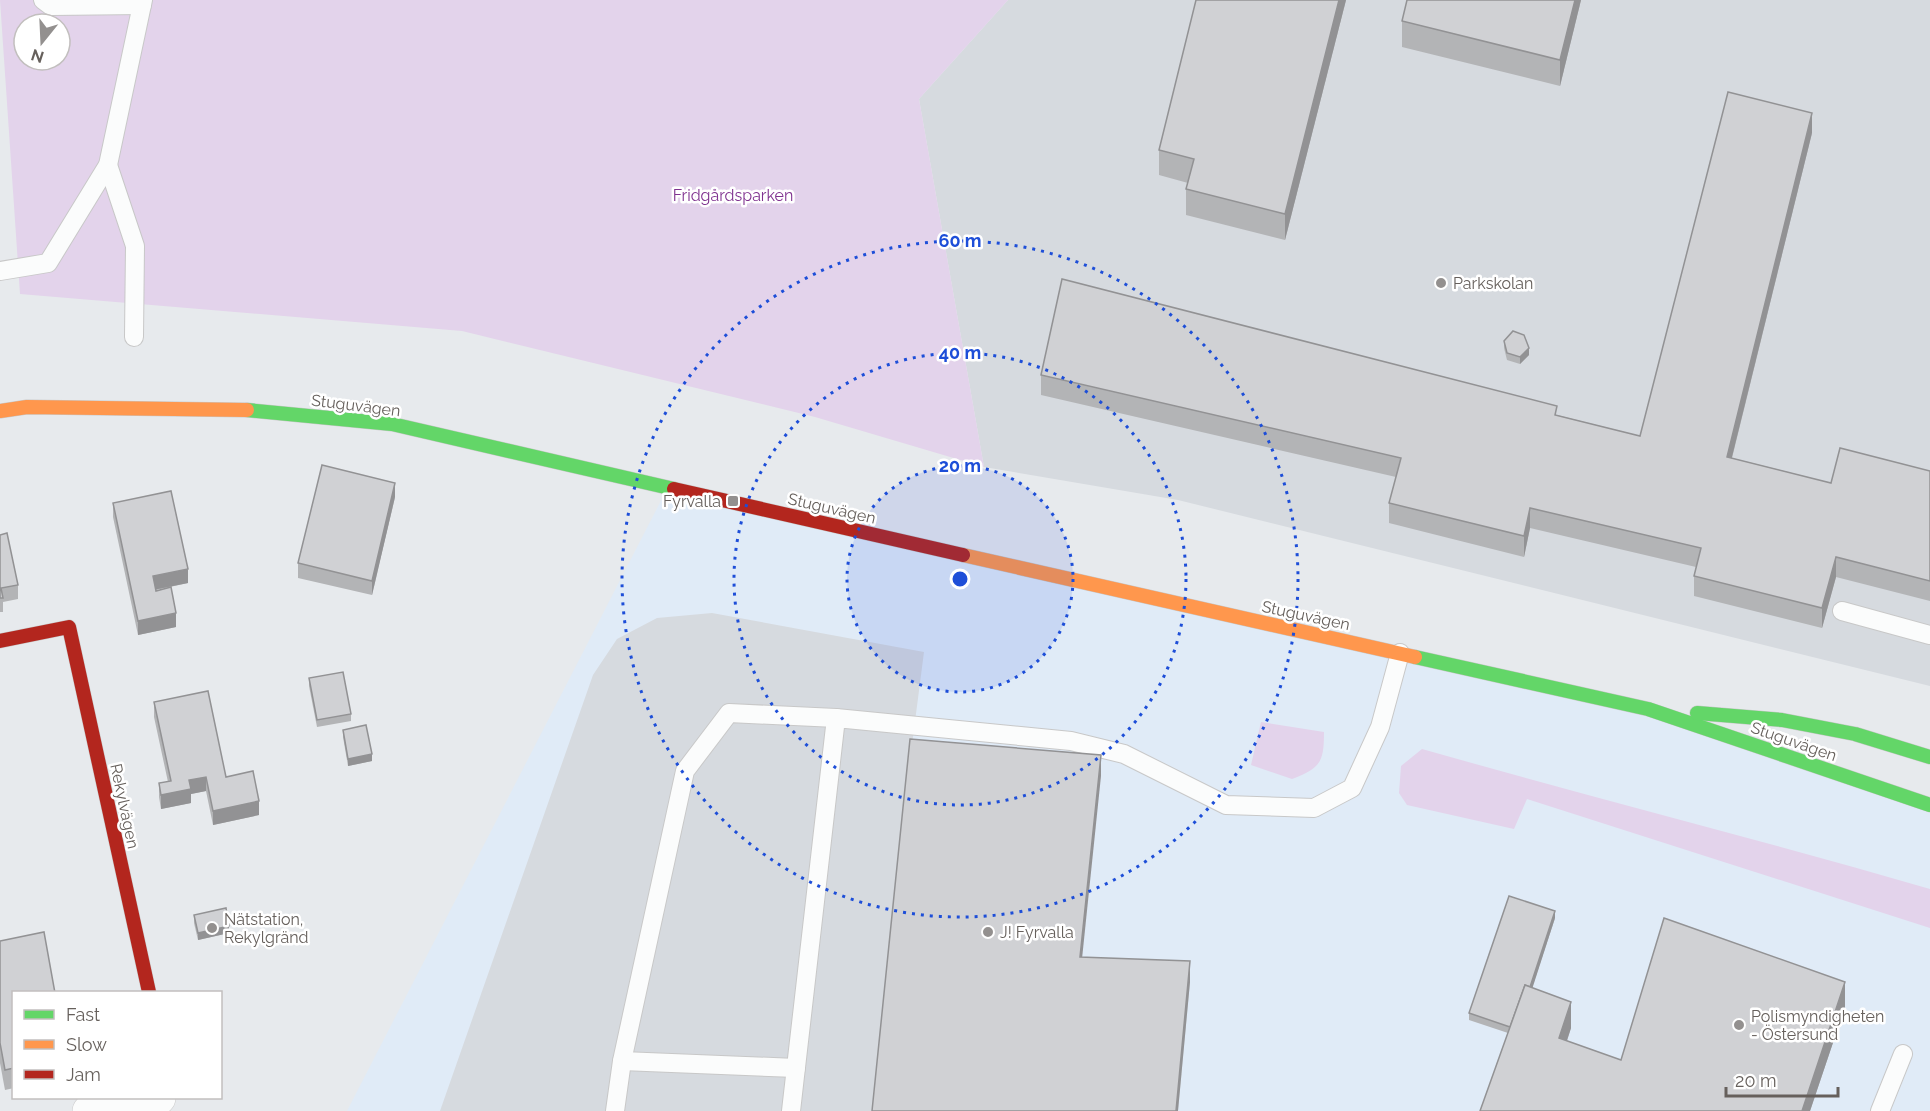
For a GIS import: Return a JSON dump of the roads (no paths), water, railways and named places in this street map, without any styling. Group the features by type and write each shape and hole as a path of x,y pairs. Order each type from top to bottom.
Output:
{"main road":[{"name":"Stuguvägen","path":"0,411 27,407 260,410 392,424 1048,575 1648,709 1930,805"},
{"name":"Rekylvägen","path":"0,641 69,627 149,991"},
{"name":"Stuguvägen","path":"1648,709 1782,720 1855,734 1930,758"}],"street":[{"path":"89,1111 154,1099"}],"lane":[{"path":"0,272 48,263 108,165 143,3 51,6 44,0"},
{"path":"108,165 135,246 134,337"},
{"path":"1842,611 1930,635"},
{"path":"615,1111 621,1061 685,771 729,713 836,718 1071,741 1124,754 1226,806 1314,808 1352,788 1380,727 1400,653"},
{"path":"791,1111 836,718"},
{"path":"1880,1111 1904,1053"},
{"path":"621,1061 796,1068"}],"place":[{"name":"Parkskolan","path":"1441,283"},
{"name":"Fyrvalla","path":"733,501"},
{"name":"Nätstation, Rekylgränd","path":"212,928"},
{"name":"J! Fyrvalla","path":"988,932"},
{"name":"Polismyndigheten - Östersund","path":"1739,1025"}],"park label":[{"name":"Fridgårdsparken","path":"733,195"}]}
